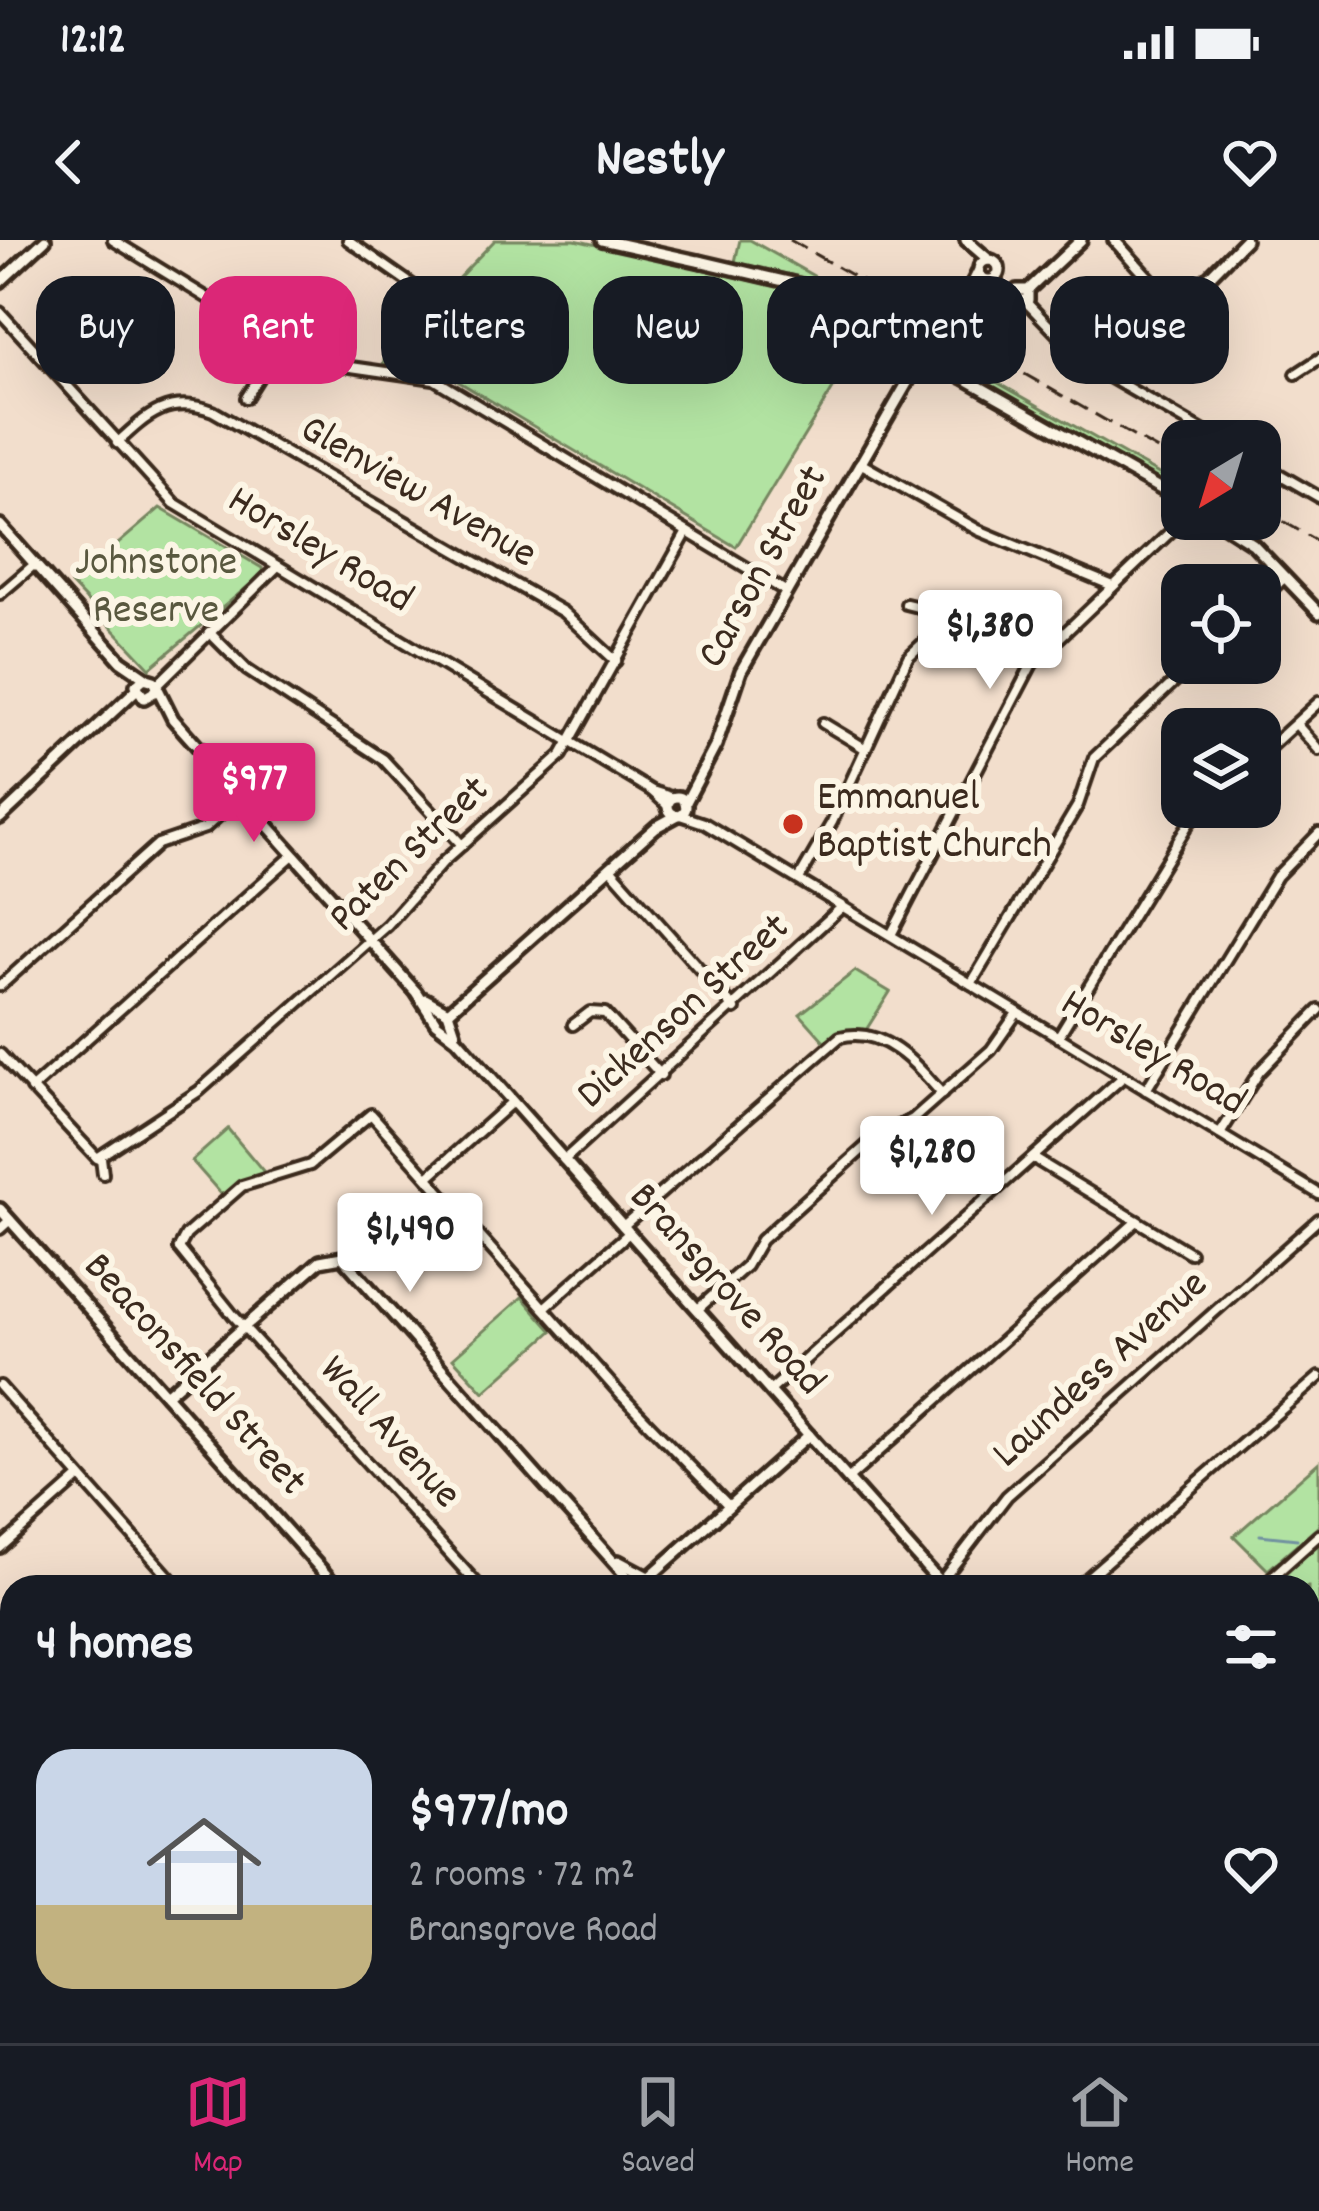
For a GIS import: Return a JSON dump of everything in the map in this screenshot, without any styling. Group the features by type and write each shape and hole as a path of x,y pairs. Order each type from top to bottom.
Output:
{"street":[{"path":"0,282 46,240"},
{"path":"113,240 199,292"},
{"path":"348,240 400,276"},
{"path":"602,240 767,277"},
{"path":"965,240 993,276"},
{"path":"1026,290 1081,240"},
{"path":"1114,240 1139,266 1183,291 1245,240"},
{"path":"983,265 993,276"},
{"name":"Carson Street","path":"978,276 983,265"},
{"path":"1026,299 1076,356 1184,420"},
{"name":"Horsley Road","path":"0,311 174,503 1317,1189"},
{"path":"1296,374 1319,359"},
{"path":"357,368 434,379 787,592"},
{"path":"246,398 255,384"},
{"name":"Carson Street","path":"436,1021 677,806 716,745 741,671 909,384"},
{"name":"Carson Street","path":"904,392 914,384"},
{"path":"975,384 1161,489"},
{"name":"Glenview Avenue","path":"117,443 148,414 173,403 213,410 562,612 616,661"},
{"path":"860,463 978,530 1112,586"},
{"path":"1281,476 1319,497"},
{"name":"Bransgrove Road","path":"0,525 933,1575"},
{"name":"Paten Street","path":"101,1158 151,1118 195,1094 370,940 462,845 572,743 687,532"},
{"path":"891,935 1003,712 1036,659 1161,540"},
{"path":"1248,540 1319,613"},
{"path":"0,594 34,564"},
{"path":"0,818 278,566"},
{"path":"1281,581 1285,577"},
{"path":"906,604 935,611 948,625 1036,659"},
{"path":"799,879 908,657 948,625"},
{"path":"209,632 247,670 383,759 462,845"},
{"path":"971,984 1078,805 1094,758 1172,684"},
{"path":"1281,737 1319,702"},
{"path":"824,723 866,749"},
{"path":"1296,724 1319,750"},
{"path":"0,986 158,844 205,828 241,796"},
{"path":"1058,1037 1186,828"},
{"path":"1146,1090 1277,876 1319,833"},
{"path":"31,1089 293,855"},
{"path":"610,868 735,1009"},
{"name":"Dickenson Street","path":"564,1160 842,908"},
{"name":"Bransgrove Road","path":"416,992 447,1014 457,1040"},
{"path":"1220,1134 1259,1072 1319,1010"},
{"path":"573,1025 590,1012 605,1013 661,1075"},
{"path":"698,1309 746,1266 760,1240 875,1138 913,1119 997,1044 1017,1013"},
{"path":"544,1308 840,1037 862,1034 879,1039 911,1059 942,1094"},
{"path":"0,1054 88,1155 101,1158 103,1174"},
{"path":"770,1391 1124,1077"},
{"path":"512,1102 428,1177 729,1506"},
{"name":"Wall Avenue","path":"428,1177 370,1114 310,1165 242,1186 174,1248 469,1575"},
{"path":"1033,1158 1190,1253"},
{"name":"Beaconsfield Street","path":"0,1209 326,1575"},
{"name":"Laundess Avenue","path":"949,1575 1010,1493 1319,1219"},
{"path":"0,1228 10,1220"},
{"path":"848,1479 1137,1221"},
{"path":"166,1395 320,1261 345,1258 628,1575"},
{"path":"1092,1575 1319,1377"},
{"path":"0,1386 167,1575"},
{"path":"650,1575 809,1435"},
{"path":"1,1545 80,1477"},
{"path":"1274,1575 1319,1535"},
{"path":"618,1562 644,1575"}],"green space":[{"path":"495,240 575,240 731,276 593,276 593,384 743,384 743,279 767,284 767,384 836,384 736,547 462,384 569,384 569,276 460,276"},
{"path":"740,240 750,240 814,276 795,276 735,262"},
{"path":"986,384 1000,384 1161,475 1161,483"},
{"name":"Johnstone Reserve","path":"160,508 262,568 263,574 150,668 71,584"},
{"path":"855,971 890,992 866,1030 844,1031 824,1041 800,1014"},
{"path":"228,1129 264,1172 223,1196 192,1161"},
{"path":"522,1297 552,1331 484,1392 453,1358"},
{"path":"1319,1462 1319,1526 1268,1570 1234,1536"},
{"path":"1319,1544 1319,1575 1284,1575"}],"waterway":[{"path":"1260,1535 1297,1539"}],"railway":[{"path":"790,240 1161,452"},
{"path":"1281,520 1319,542"}],"place":[{"name":"Emmanuel Baptist Church","path":"793,824"}]}
